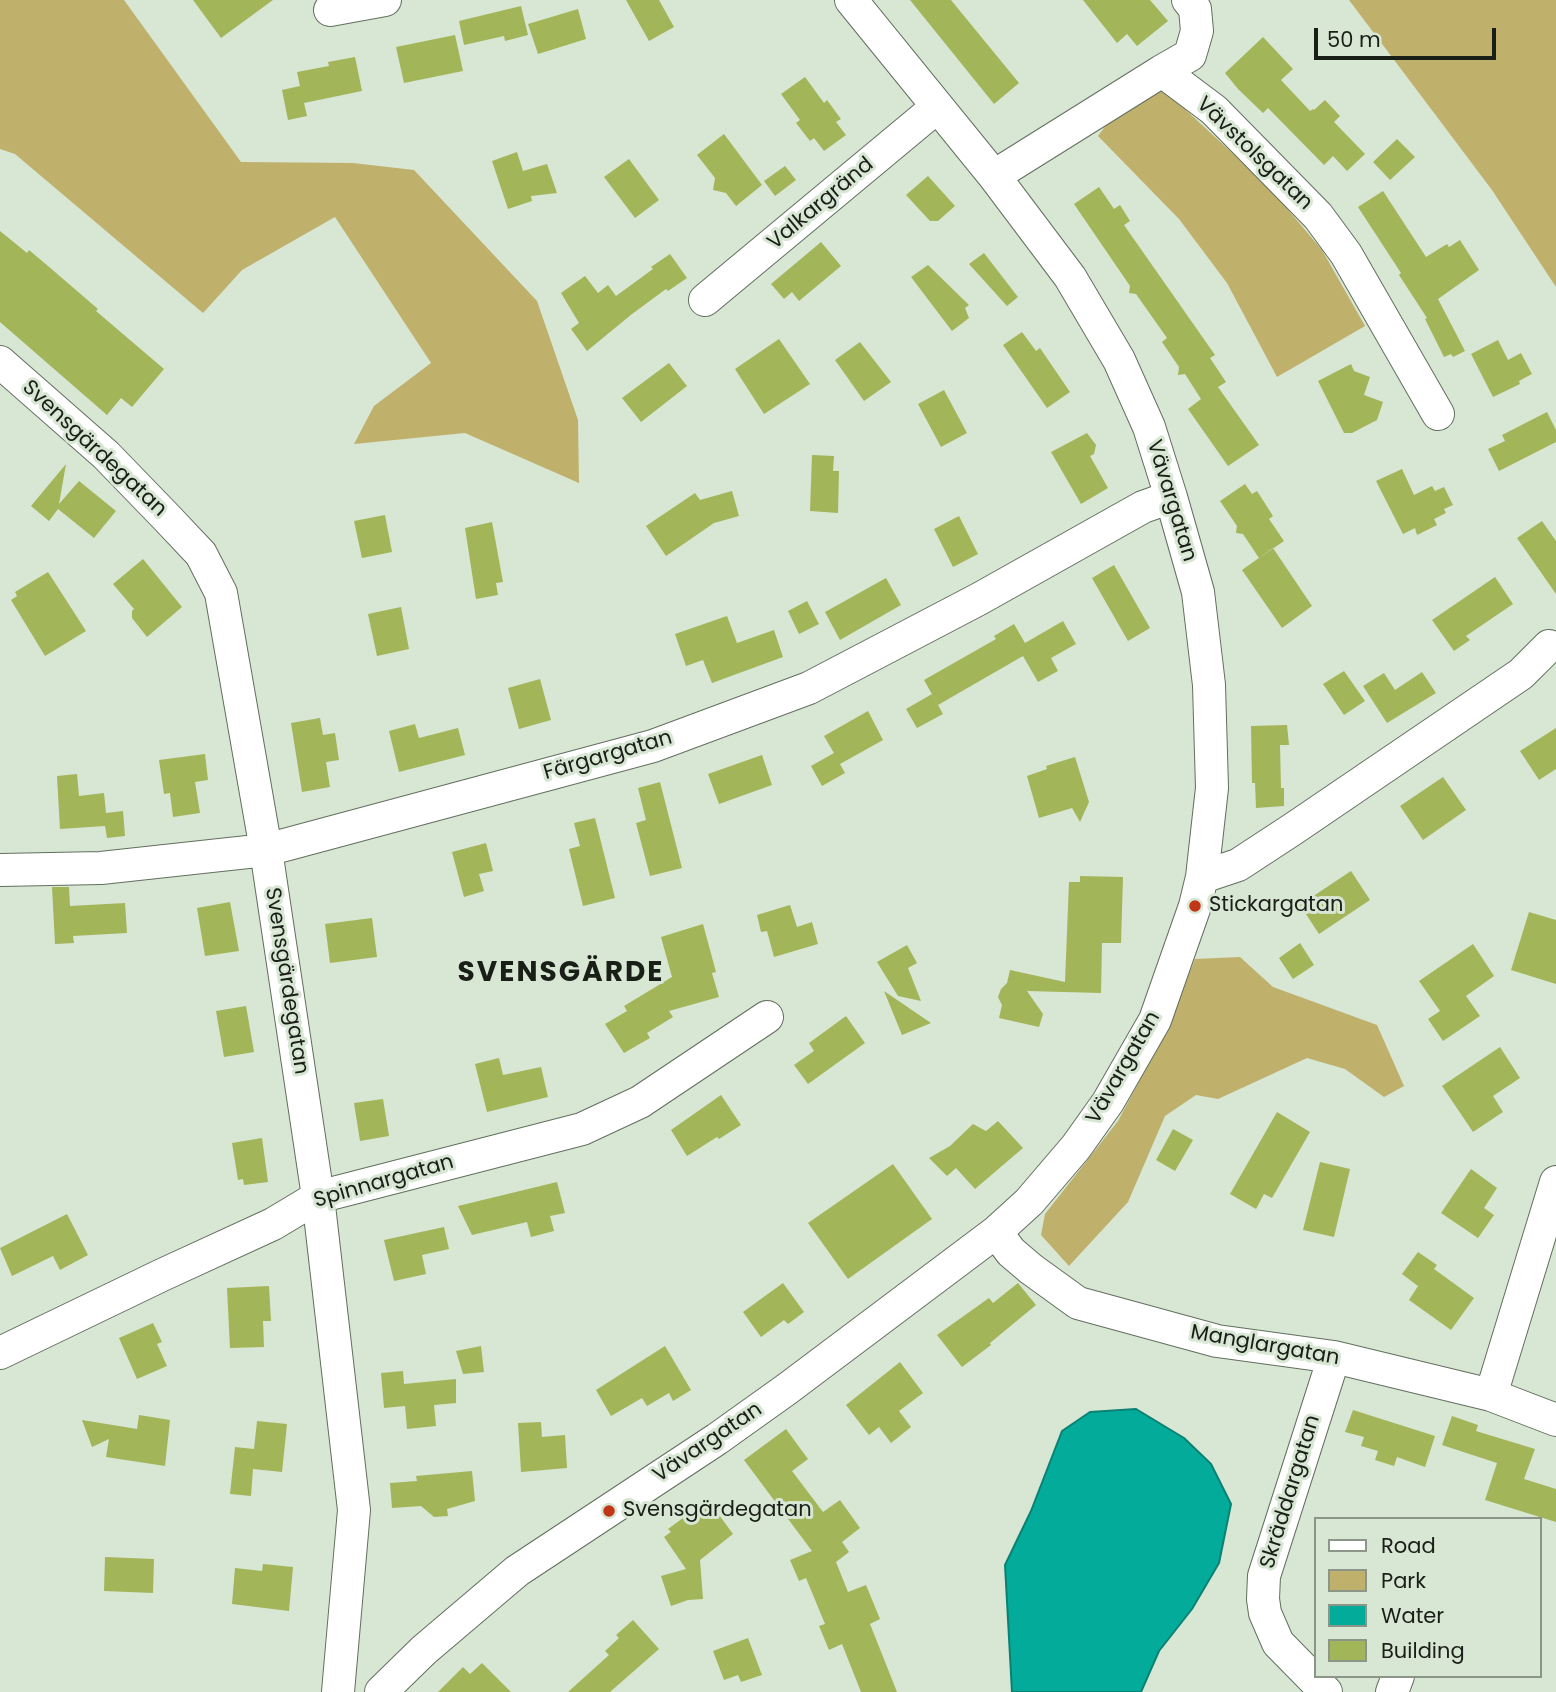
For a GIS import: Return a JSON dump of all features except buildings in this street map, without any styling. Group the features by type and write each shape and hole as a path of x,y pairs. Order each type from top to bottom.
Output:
{"street":[{"path":"330,10 385,0"},
{"name":"Vävargatan","path":"382,1692 424,1650 517,1571 727,1432 996,1232 1029,1202 1076,1147 1108,1102 1155,1020 1195,906 1202,877 1212,788 1209,685 1198,592 1149,427 1119,360 1070,277 994,176 851,0"},
{"path":"994,176 1190,55 1197,31 1195,9 1188,0"},
{"name":"Vävstolsgatan","path":"1162,71 1214,110 1318,216 1346,254 1438,414"},
{"name":"Valkargränd","path":"705,300 937,107"},
{"name":"Svensgärdegatan","path":"0,362 106,455 201,554 221,593 266,850 318,1197 354,1510 338,1692"},
{"name":"Färgargatan","path":"0,870 101,868 266,850 653,746 809,688 979,599 1143,507 1171,496"},
{"path":"1202,877 1238,865 1293,830 1521,674 1549,646"},
{"name":"Spinnargatan","path":"0,1353 274,1224 318,1197 582,1129 639,1102 767,1017"},
{"path":"1491,1395 1556,1182"},
{"name":"Manglargatan","path":"996,1232 1011,1252 1078,1303 1217,1341 1334,1357 1491,1395 1556,1420"},
{"name":"Skräddargatan","path":"1326,1692 1278,1643 1265,1613 1263,1599 1264,1576 1334,1357"}],"green space":[{"path":"0,0 124,0 241,162 353,163 414,170 537,301 578,420 579,483 465,433 354,444 374,406 431,363 335,217 242,270 203,313 15,154 0,149"},
{"path":"1349,0 1556,0 1556,287 1492,190"},
{"path":"1161,87 1268,186 1322,250 1365,326 1277,377 1227,283 1179,219 1098,136 1115,113"},
{"path":"1240,957 1273,987 1377,1025 1404,1086 1384,1097 1345,1069 1307,1058 1218,1099 1196,1095 1165,1116 1128,1202 1069,1266 1041,1235 1045,1214 1118,1121 1165,1033 1195,959"}],"water":[{"path":"1136,1409 1184,1438 1211,1464 1231,1504 1219,1563 1192,1609 1159,1651 1141,1692 1012,1692 1005,1565 1031,1511 1062,1431 1090,1412"}],"place":[{"name":"Stickargatan","path":"1195,906"},
{"name":"Svensgärdegatan","path":"609,1511"}],"district":[{"name":"SVENSGÄRDE","path":"561,974"}]}
